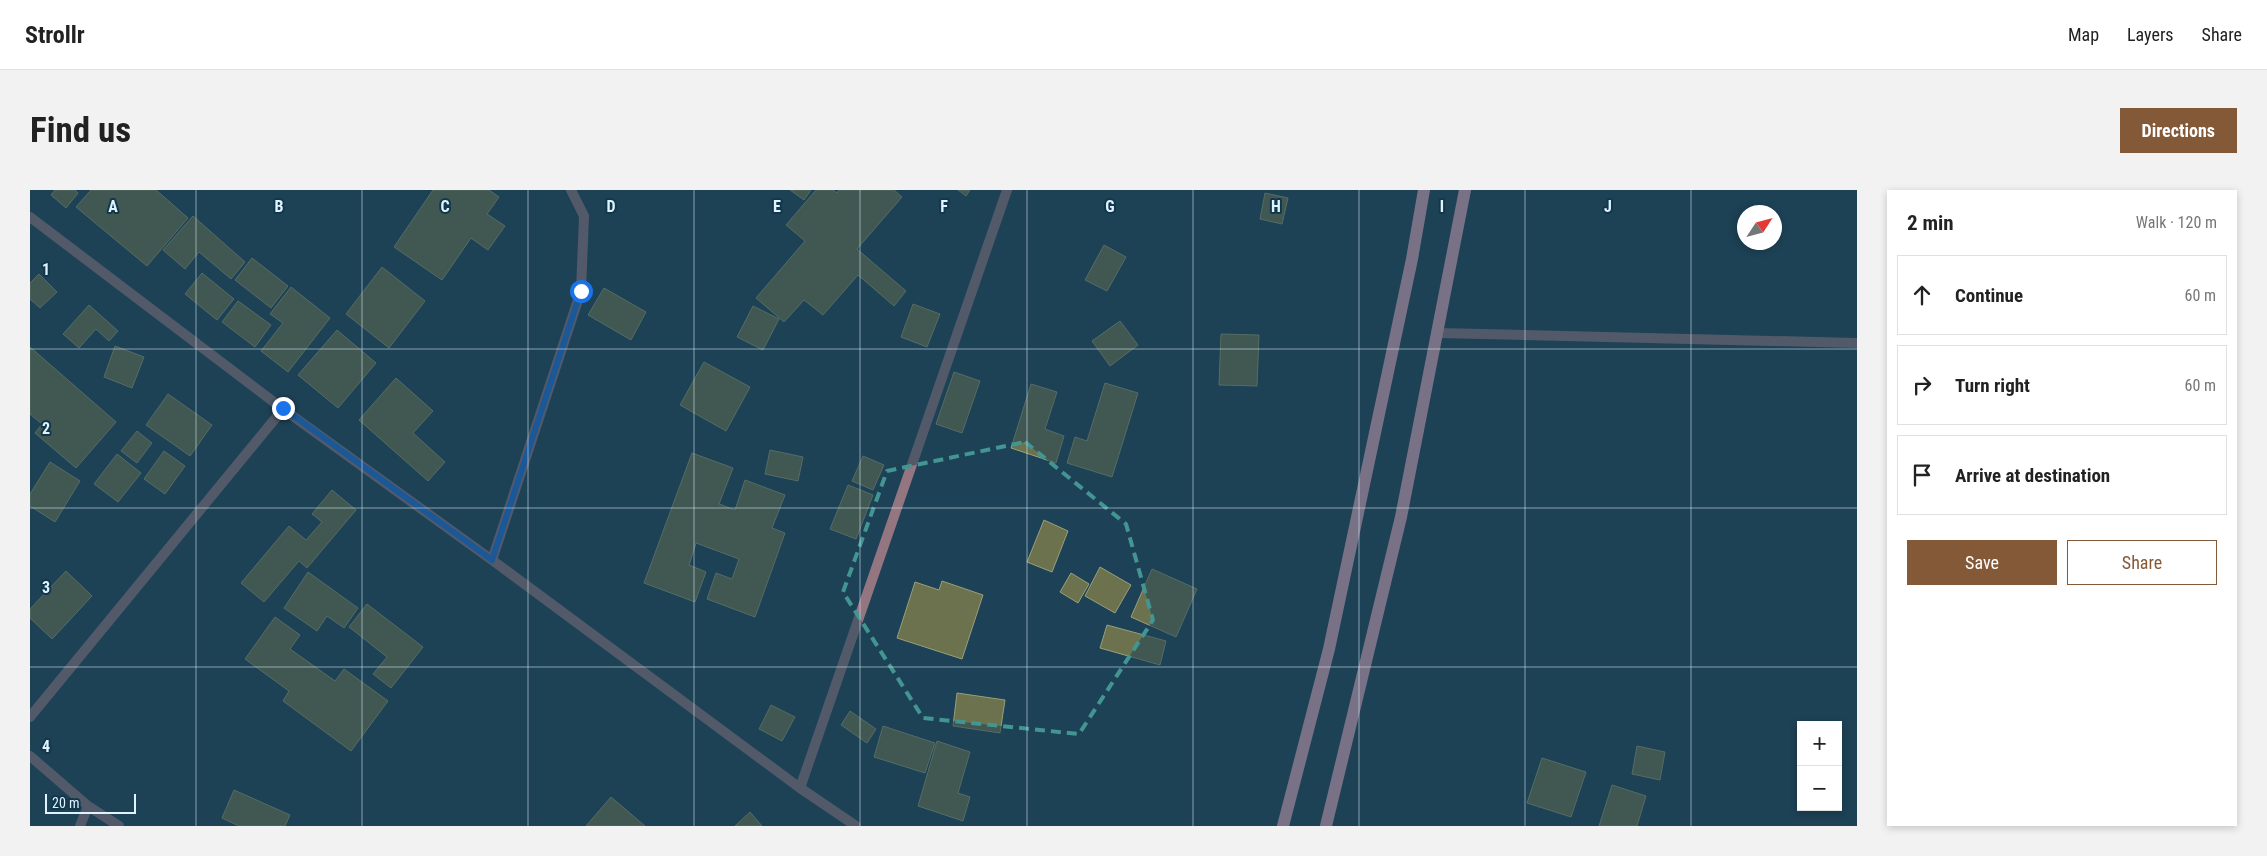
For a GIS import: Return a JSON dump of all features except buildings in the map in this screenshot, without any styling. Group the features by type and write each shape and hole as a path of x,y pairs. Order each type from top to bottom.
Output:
{"main road":[{"path":"1283,826 1329,649 1412,259 1424,190"},
{"path":"1326,826 1400,517 1465,190"}],"street":[{"path":"492,560 581,291 584,216 571,190"},
{"path":"800,788 1007,190"},
{"path":"30,217 283,408 800,788 856,826"},
{"path":"1438,333 1857,343"},
{"path":"30,717 283,408"},
{"path":"30,756 88,806 118,826"},
{"path":"80,826 88,806"}],"highlighted area":[{"path":"1025,442 1126,524 1153,620 1079,734 923,718 843,592 887,471"}],"route":[{"path":"283,408 492,560 581,291"}]}
